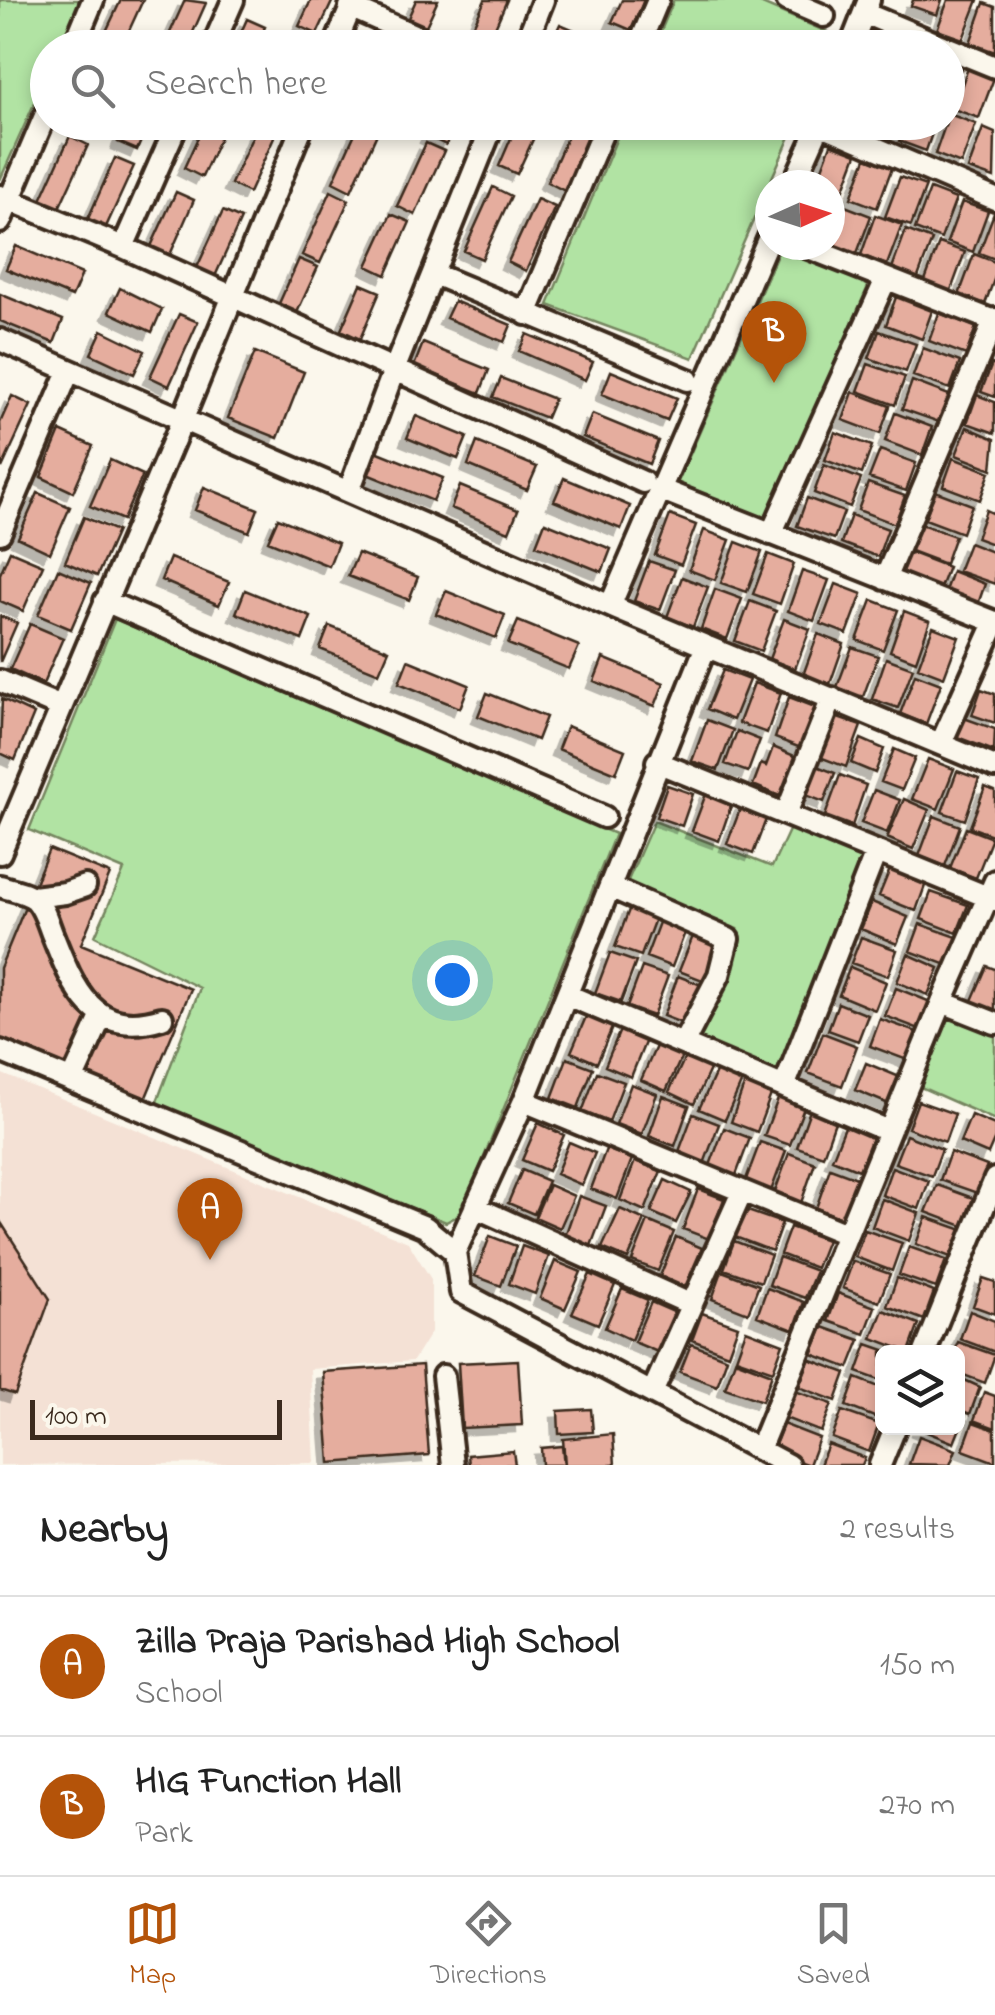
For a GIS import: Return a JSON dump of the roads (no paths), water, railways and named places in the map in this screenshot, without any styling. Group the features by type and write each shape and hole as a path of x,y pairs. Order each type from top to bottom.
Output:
{"street":[{"path":"80,30 93,0"},
{"path":"220,30 233,0"},
{"path":"531,30 543,0"},
{"path":"646,30 658,0"},
{"path":"787,0 824,16"},
{"path":"341,30 352,4 406,30"},
{"path":"857,30 866,6 912,30"},
{"path":"965,56 995,68"},
{"path":"0,222 5,198 33,140"},
{"path":"123,247 170,140"},
{"path":"0,853 297,140"},
{"path":"349,491 487,140"},
{"path":"526,314 599,140"},
{"path":"799,170 813,140"},
{"path":"860,140 995,199"},
{"path":"5,198 123,247 653,486 995,623 941,743"},
{"path":"610,606 653,486 758,260"},
{"path":"840,260 994,320 885,579"},
{"path":"434,274 688,380"},
{"path":"771,534 886,278"},
{"path":"0,340 610,606 995,767"},
{"path":"0,532 69,371"},
{"path":"106,602 604,816"},
{"path":"706,646 524,1101 455,1252 461,1292 788,1465"},
{"path":"0,681 61,707"},
{"path":"786,814 832,698"},
{"path":"657,762 876,852 993,893 888,1130 759,1450"},
{"path":"784,1087 876,852"},
{"path":"0,886 33,896 65,893 85,886"},
{"path":"610,887 728,939 719,975 682,1044"},
{"path":"33,896 68,975 91,1008 102,1016 130,1024 162,1018"},
{"path":"566,996 888,1130"},
{"path":"942,1002 995,1023"},
{"path":"72,1080 102,1016"},
{"path":"0,1051 425,1227 455,1252"},
{"path":"524,1101 846,1234"},
{"path":"928,1345 995,1179"},
{"path":"652,1393 742,1192"},
{"path":"476,1206 690,1304"},
{"path":"443,1376 453,1465"},
{"path":"880,1465 892,1435"}],"place":[{"name":"HIG Function Hall","path":"774,383"},
{"name":"Zilla Praja Parishad High School","path":"210,1260"}]}
